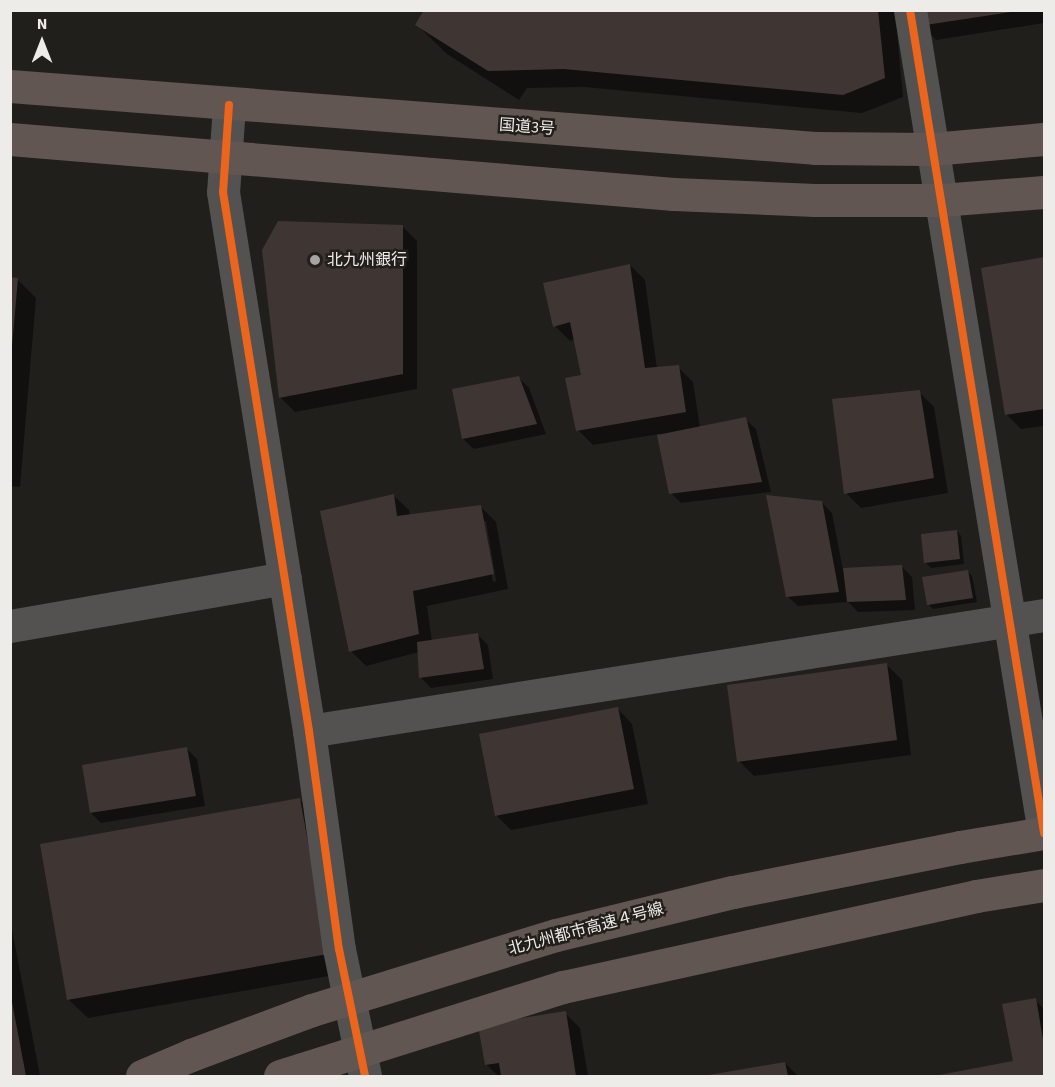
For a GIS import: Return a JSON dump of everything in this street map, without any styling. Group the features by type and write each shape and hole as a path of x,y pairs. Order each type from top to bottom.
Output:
{"highway":[{"name":"国道3号","path":"10,86 230,105 814,148 932,149 1044,139"},
{"path":"10,139 674,194 814,200 940,200 1044,192"},
{"name":"北九州都市高速４号線","path":"142,1077 191,1055 312,1010 556,935 734,892 960,847 1044,833"},
{"path":"280,1077 563,987 965,898 1044,885"}],"street":[{"path":"910,10 1044,833"},
{"path":"230,105 223,192 309,731 339,949 363,1069 270,1077"},
{"path":"10,626 285,578"},
{"path":"309,731 1044,615"}],"building":[{"path":"424,10 878,10 885,78 843,95 564,69 488,71 415,25"},
{"path":"918,10 1011,10 1011,12 919,26"},
{"path":"278,221 403,225 403,374 279,398 262,250"},
{"path":"1044,257 1044,409 1005,415 981,268"},
{"path":"630,264 645,368 679,365 686,412 576,431 565,378 581,375 570,322 553,327 543,283"},
{"path":"10,277 18,278 12,346 10,346"},
{"path":"519,376 537,424 462,439 452,389"},
{"path":"920,390 934,478 844,494 832,399"},
{"path":"746,417 762,482 669,494 657,435"},
{"path":"394,494 397,516 481,505 494,574 413,591 419,634 349,652 320,511"},
{"path":"766,495 822,501 839,592 786,597"},
{"path":"957,530 960,559 924,563 921,534"},
{"path":"902,565 906,600 847,602 843,568"},
{"path":"968,570 973,598 927,605 922,577"},
{"path":"478,633 484,669 419,678 417,642"},
{"path":"887,663 897,740 737,762 727,685"},
{"path":"618,707 634,789 495,816 479,734"},
{"path":"187,747 196,796 90,813 82,765"},
{"path":"300,798 328,954 67,1000 40,844"},
{"path":"1036,998 1044,1045 1044,1076 934,1076 1013,1061 1002,1004"},
{"path":"12,1002 26,1076 10,1076"},
{"path":"566,1011 576,1076 501,1076 499,1063 485,1065 478,1025"},
{"path":"785,1062 788,1076 709,1076 709,1075"}],"cycle path":[{"path":"910,10 1044,833"},
{"path":"229,105 223,192 309,731 339,949 365,1076"}],"place":[{"name":"北九州銀行","path":"315,260"}]}
